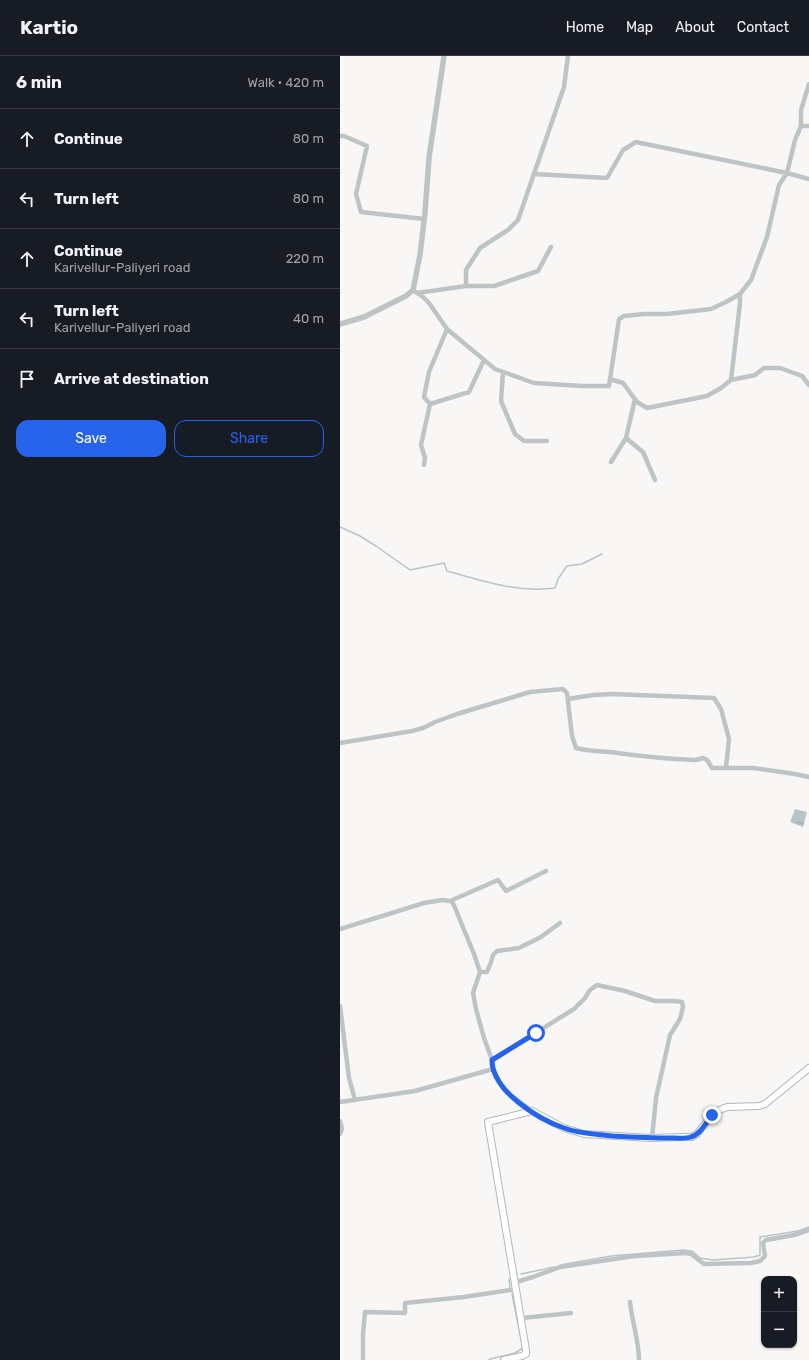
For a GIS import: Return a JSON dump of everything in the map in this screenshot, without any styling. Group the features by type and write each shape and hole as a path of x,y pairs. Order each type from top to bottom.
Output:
{"main road":[{"path":"504,1360 526,1354 522,1318 488,1122 532,1111 564,1128 584,1134 652,1138 692,1137 700,1132 712,1115 717,1111 727,1107 758,1106 765,1104 809,1068"}],"street":[{"path":"415,292 424,219 429,158 444,56"},
{"path":"466,286 466,270 480,248 508,230 518,220 564,87 568,56"},
{"path":"415,292 429,303 447,329 495,369 534,383 609,386 616,348 619,320 624,316 682,313 711,309 740,294 751,280 767,237 780,185 787,173 795,140 801,126 801,110 809,84"},
{"path":"801,126 809,126"},
{"path":"340,136 344,136 367,146 356,194 361,212 424,219"},
{"path":"534,174 607,178 623,150 636,142 787,173 809,179"},
{"path":"340,324 364,317 415,292 466,286 494,286 538,271 551,247"},
{"path":"731,380 740,294"},
{"path":"430,404 424,397 429,372 447,329"},
{"path":"430,404 469,392 484,360"},
{"path":"610,380 623,383 637,402 647,408 707,396 731,380 755,375 764,368 780,368 802,376 809,385"},
{"path":"503,372 501,400 515,434 524,441 547,441"},
{"path":"611,462 626,438 635,399"},
{"path":"424,465 421,446 430,404"},
{"path":"626,438 643,452 655,480"},
{"path":"340,743 412,731 457,714 530,692 563,689 567,693 572,736 576,748 650,758 696,760 704,758 712,768 753,768 809,777"},
{"path":"568,699 612,694 714,698 721,709 729,739 726,768"},
{"path":"340,929 424,903 442,900 450,901 498,880 506,891 546,872"},
{"path":"450,901 457,910 480,972 473,993 484,1038 492,1060 493,1069 504,1090 532,1111"},
{"path":"480,972 487,972 494,952 518,948 541,937 560,924"},
{"path":"492,1060 574,1009 585,998 590,990 597,985 625,991 655,1001 682,1002 684,1007 680,1019 670,1035 656,1098 652,1138"},
{"path":"340,1006 349,1078 355,1100"},
{"path":"340,1102 415,1091 493,1069"},
{"path":"340,1121 342,1129 340,1134"},
{"path":"516,1282 560,1267 636,1256 686,1253 691,1254 704,1264 760,1261 765,1256 763,1243 766,1240 794,1235 809,1230"},
{"path":"363,1360 365,1312 405,1313 405,1303 464,1298 517,1289"},
{"path":"630,1302 639,1360"},
{"path":"522,1318 571,1313"}],"water":[{"path":"795,809 807,812 803,827 790,822"}],"waterway":[{"path":"340,527 360,536 410,570 444,563 447,571 500,585 527,589 555,588 558,579 567,566 582,564 602,554"},
{"path":"560,1265 611,1256 683,1250 692,1251 700,1258 713,1260 754,1257 760,1255 760,1237 798,1231 809,1227"},
{"path":"521,1274 554,1267"},
{"path":"509,1279 510,1288"},
{"path":"489,1360 515,1353 523,1348 512,1294"}],"route":[{"path":"536,1033 492,1060 493,1069 504,1090 532,1111 564,1128 584,1134 650,1138 692,1137 700,1132 712,1115"}]}
